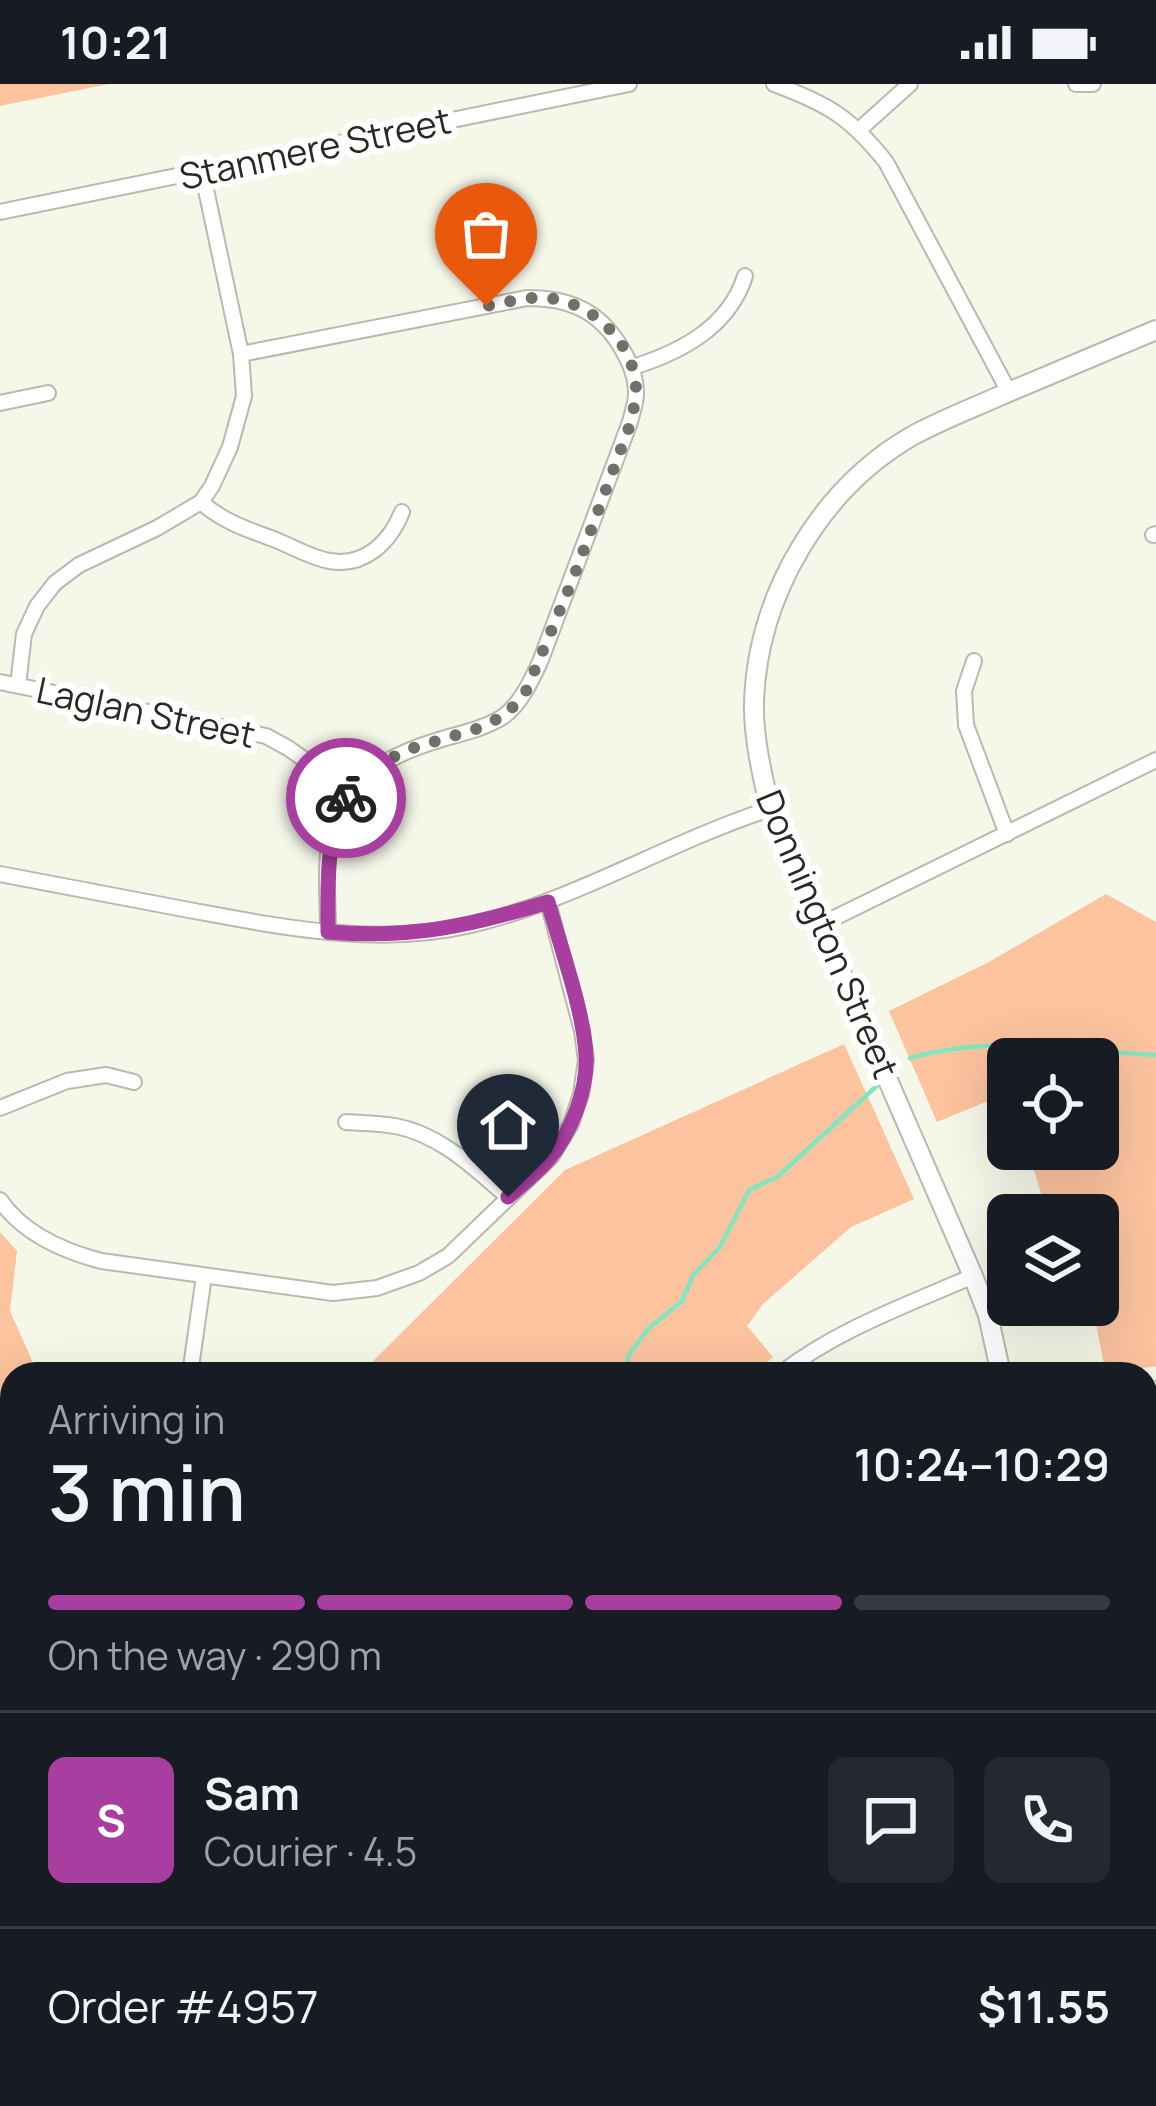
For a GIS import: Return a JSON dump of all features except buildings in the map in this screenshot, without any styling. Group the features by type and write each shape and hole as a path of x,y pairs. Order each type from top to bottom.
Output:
{"street":[{"name":"Stanmere Street","path":"0,212 629,84"},
{"path":"774,84 815,99 860,129 886,162 1010,392"},
{"path":"860,129 910,84"},
{"path":"1076,84 1093,84"},
{"path":"18,685 24,634 37,606 56,583 79,565 201,502 230,447 244,397 241,354 202,171"},
{"path":"633,367 712,328 738,298 745,276"},
{"path":"241,354 527,298 550,298 596,315 614,334 633,367 636,394 631,422 526,691 506,715 387,760 349,791 330,840 328,932"},
{"name":"Donnington Street","path":"998,1362 974,1276 770,809 760,766 754,699 763,641 783,579 835,499 911,437 1156,330"},
{"path":"0,403 48,393"},
{"path":"201,502 218,518 331,562 374,551 392,536 402,512"},
{"path":"974,661 964,691 966,724 1006,834"},
{"name":"Laglan Street","path":"0,682 266,736 349,791"},
{"path":"820,926 1156,760"},
{"path":"0,874 265,924 358,935 437,930 469,926 548,902 770,809"},
{"path":"0,1200 13,1219 68,1253 101,1261 333,1292 376,1288 419,1273 448,1256 551,1157 571,1124 586,1060 548,902"},
{"path":"0,1108 67,1081 106,1075 134,1082"},
{"path":"346,1122 396,1126 430,1138 508,1197"},
{"path":"192,1362 204,1276"},
{"path":"796,1362 846,1331 974,1276"}],"shaded area":[{"path":"0,84 109,84 0,106"},
{"path":"1106,894 1156,922 1156,1362 1104,1362 1096,1326 1119,1326 1119,1194 1041,1194 1034,1170 1119,1170 1119,1038 987,1038 987,1101 937,1122 889,1011 987,963"},
{"path":"844,1044 914,1199 851,1227 763,1304 747,1326 773,1357 767,1362 372,1362 565,1170"},
{"path":"0,1232 17,1251 10,1311 33,1362 0,1362"}],"waterway":[{"path":"910,1058 1002,1045 1156,1055"},
{"path":"628,1362 648,1329 682,1301 693,1275 720,1247 749,1190 777,1177 880,1083"}],"way so far":[{"path":"346,798 387,760 506,715 526,691 631,422 636,394 633,367 614,334 596,315 550,298 486,306"}],"route":[{"path":"346,798 330,840 328,932 358,935 469,926 548,902 586,1060 571,1124 551,1157 508,1197"}]}
